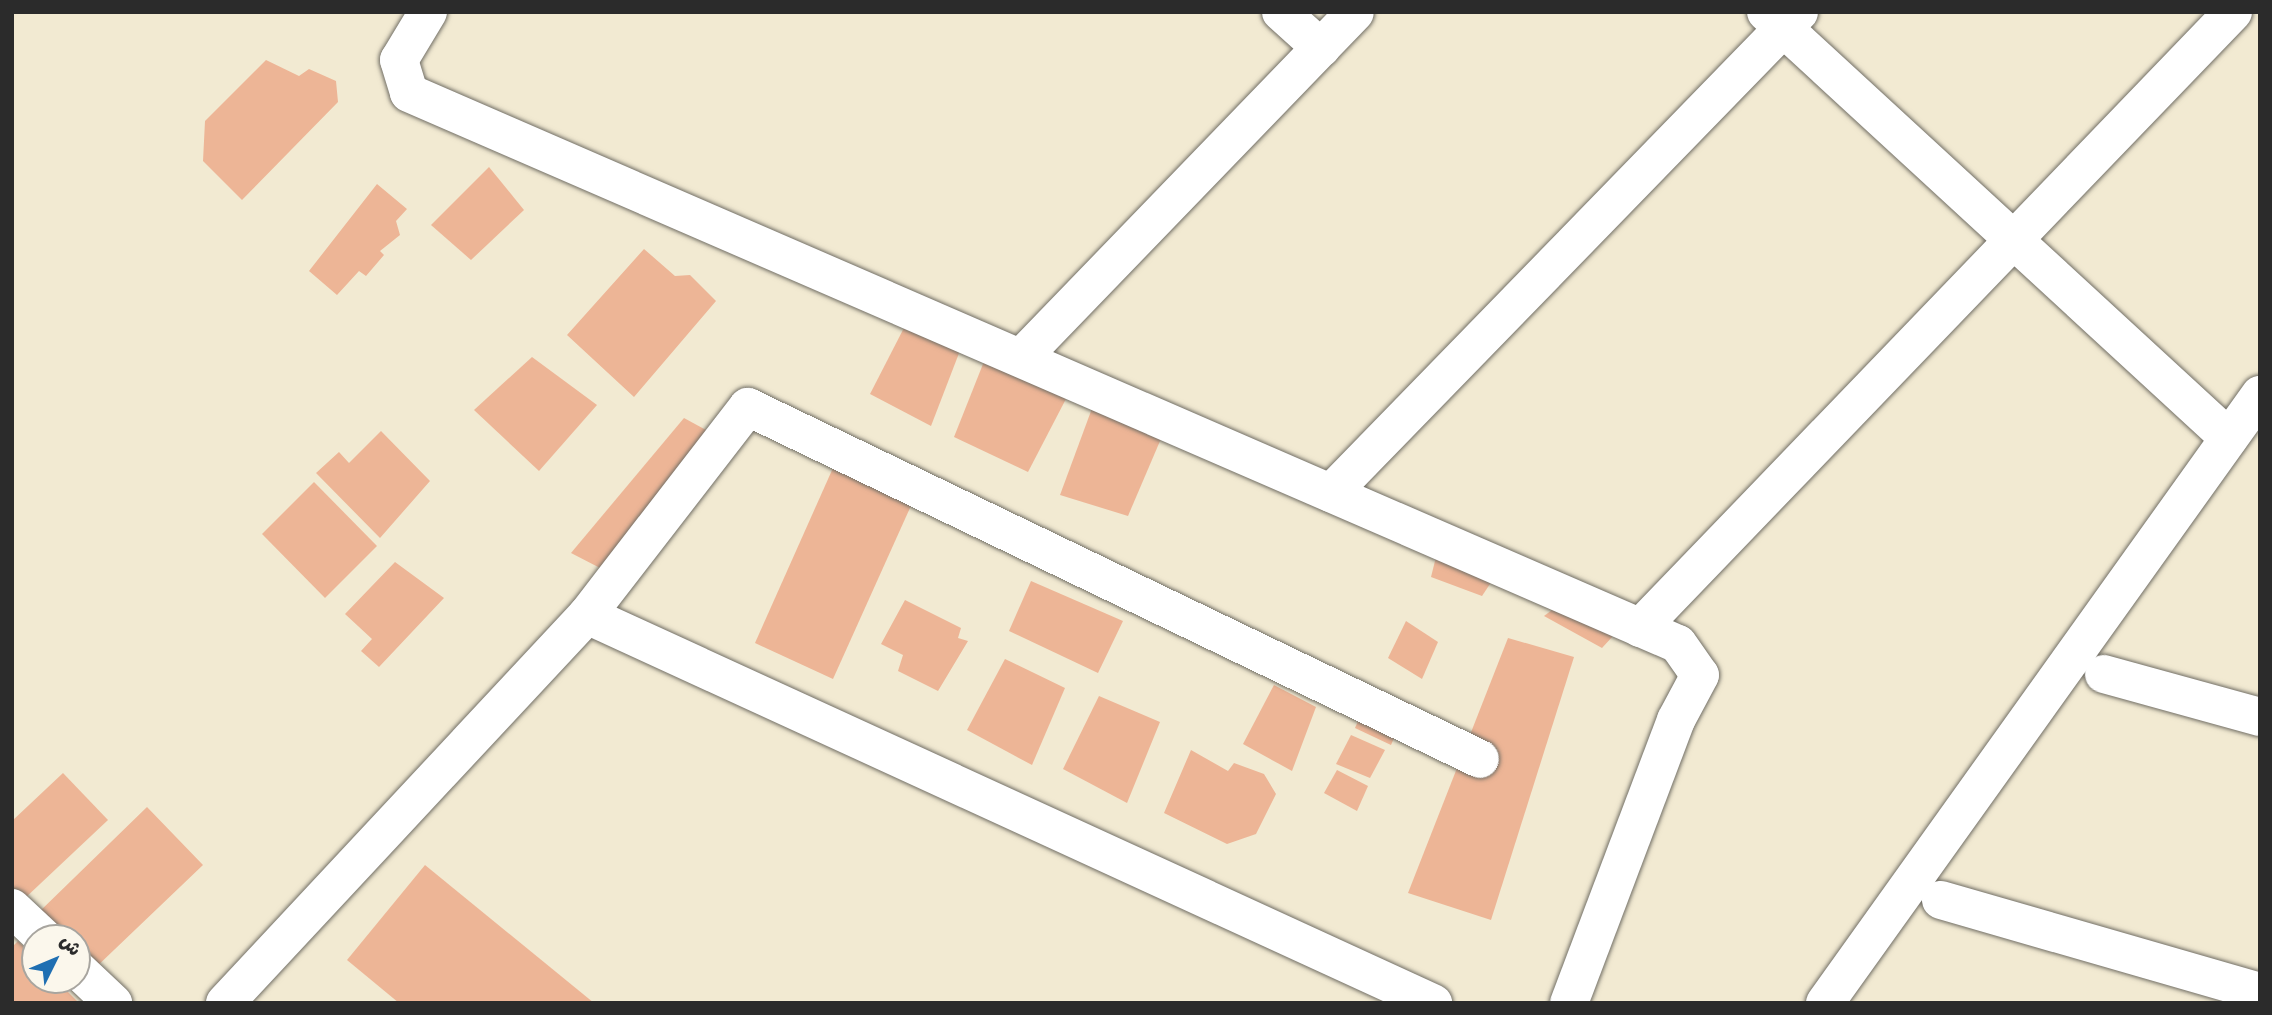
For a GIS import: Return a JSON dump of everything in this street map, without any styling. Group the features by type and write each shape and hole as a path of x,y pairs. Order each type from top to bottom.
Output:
{"street":[{"path":"1282,12 1321,48"},
{"path":"1022,357 1355,12"},
{"path":"1640,628 2233,12"},
{"path":"425,13 399,60 409,93 1678,644 1700,675 1676,720 1569,1003"},
{"path":"1331,493 1783,18 2010,243 2228,438"},
{"path":"1825,1003 2260,395"},
{"path":"225,1003 587,615 748,407 1480,759"},
{"path":"587,615 1433,1003"},
{"path":"2104,674 2260,717"},
{"path":"1941,900 2260,992"},
{"path":"12,908 29,924"},
{"path":"91,982 113,1003"}],"building":[{"path":"266,60 299,76 309,69 336,81 338,102 242,200 203,161 205,121"},
{"path":"489,167 524,210 471,260 431,225"},
{"path":"377,184 407,209 396,221 400,235 380,251 384,255 366,276 359,271 337,295 309,271"},
{"path":"644,249 675,276 690,275 716,301 634,397 567,335"},
{"path":"907,322 961,348 931,426 870,394"},
{"path":"532,357 597,405 539,471 474,410"},
{"path":"985,359 1068,395 1028,472 954,437"},
{"path":"1094,403 1163,434 1128,516 1060,495"},
{"path":"684,418 739,448 631,584 571,553"},
{"path":"381,431 430,481 380,538 316,473 339,452 349,463"},
{"path":"845,441 923,479 833,679 755,643"},
{"path":"314,482 377,546 325,598 262,534"},
{"path":"1438,549 1492,581 1482,596 1431,577"},
{"path":"395,562 444,598 379,667 361,651 372,639 345,614"},
{"path":"1031,581 1123,621 1098,673 1009,631"},
{"path":"905,600 961,628 958,638 968,641 938,691 898,671 903,655 881,644"},
{"path":"1560,604 1624,624 1602,648 1544,616"},
{"path":"1406,621 1438,642 1422,679 1388,658"},
{"path":"1508,638 1574,657 1491,920 1408,893"},
{"path":"1005,659 1065,688 1032,765 967,730"},
{"path":"1274,685 1316,707 1292,771 1243,744"},
{"path":"1371,691 1409,703 1391,745 1355,728"},
{"path":"1099,696 1160,722 1127,803 1063,769"},
{"path":"1351,735 1385,750 1370,778 1336,764"},
{"path":"1191,750 1228,771 1234,763 1264,774 1276,794 1256,834 1227,844 1164,813"},
{"path":"1337,770 1368,786 1357,811 1324,793"},
{"path":"63,773 108,820 23,900 12,888 12,821"},
{"path":"147,807 203,865 92,971 91,924 47,924 37,914"},
{"path":"425,865 594,1003 399,1003 347,960"},
{"path":"18,941 21,944 21,994 70,994 79,1003 12,1003 12,947"}]}
